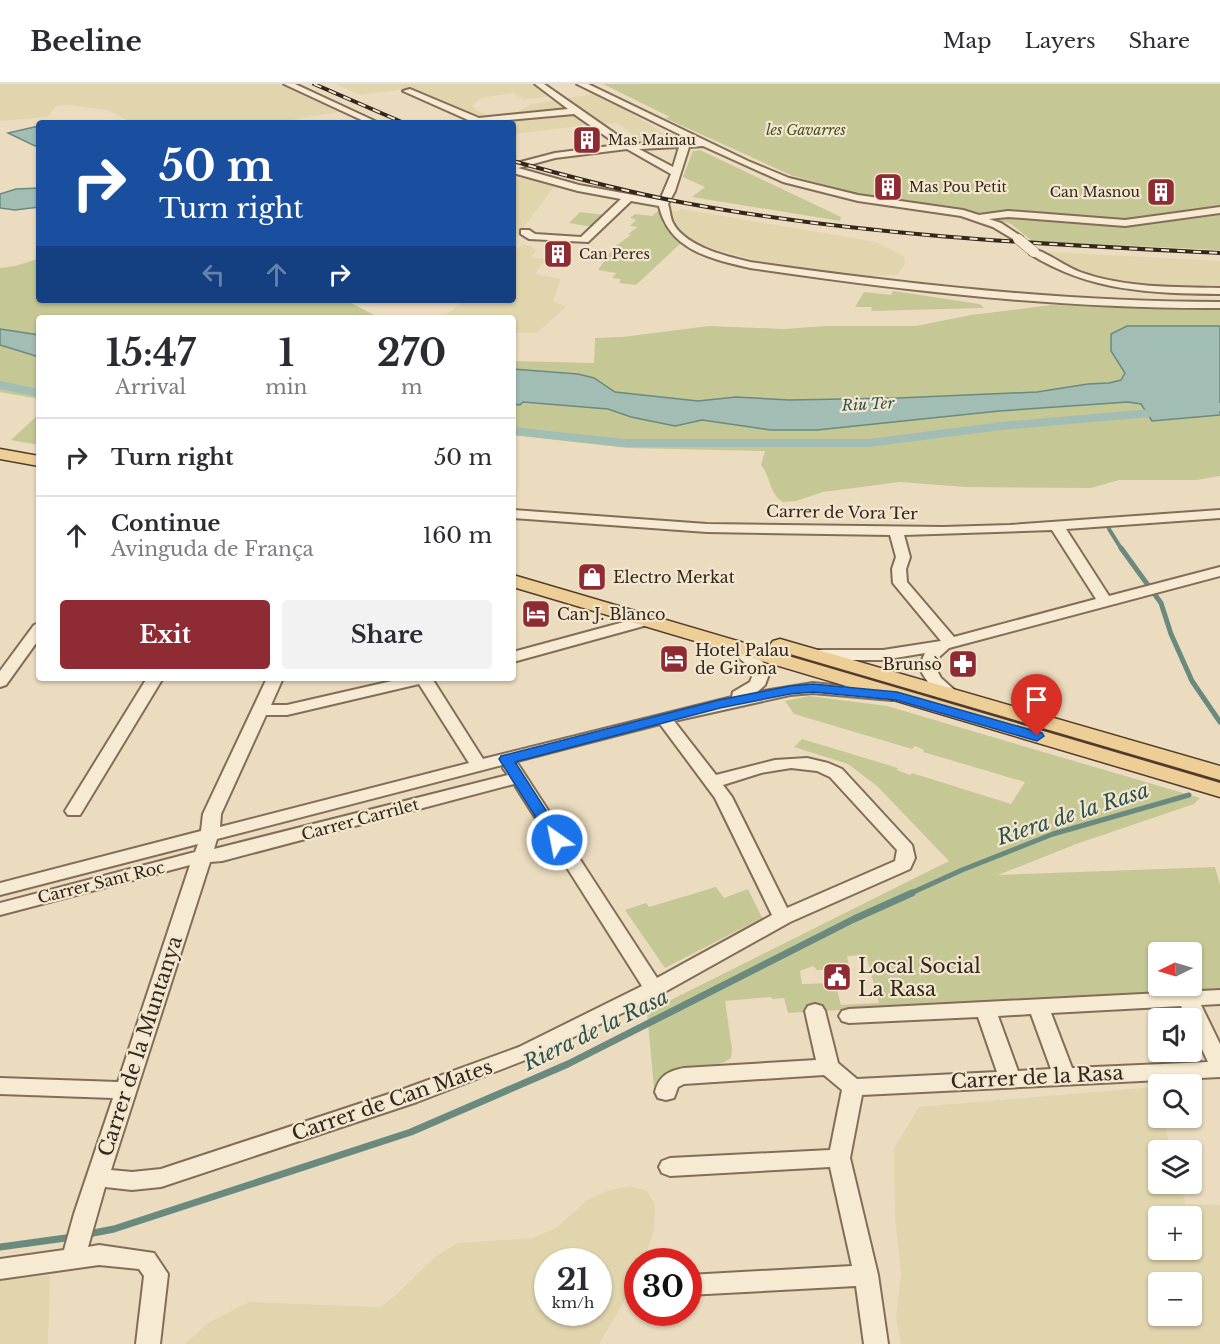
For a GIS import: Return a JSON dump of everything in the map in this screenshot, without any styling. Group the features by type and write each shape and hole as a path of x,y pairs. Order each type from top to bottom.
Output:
{"main road":[{"path":"0,446 36,452"},
{"path":"0,454 36,460"},
{"path":"516,569 1220,773"},
{"path":"516,583 1220,790"}],"street":[{"path":"288,84 368,120"},
{"path":"539,84 629,148 675,172"},
{"path":"581,84 760,170 805,185 858,198 952,211 981,218 1005,229 1060,269 1104,282 1151,289 1220,291"},
{"path":"407,91 476,120"},
{"path":"559,97 597,92"},
{"path":"488,120 576,111"},
{"path":"685,144 663,204 669,225 680,236 717,255 750,265 993,297 1142,305 1220,305"},
{"path":"516,167 542,158 629,148 705,144"},
{"path":"516,169 578,188 663,204"},
{"path":"516,178 525,173"},
{"path":"525,232 533,237 584,240 628,198"},
{"path":"981,218 1008,214 1134,222 1220,210"},
{"name":"Carrer de Vora Ter","path":"516,514 707,528 896,530 1010,529 1220,514"},
{"path":"1056,525 1106,603"},
{"path":"896,530 903,557 900,583 947,644"},
{"path":"817,655 883,655 947,644 1220,571"},
{"path":"516,656 646,621"},
{"path":"0,682 36,632"},
{"path":"947,644 931,656 927,667 934,681 952,695"},
{"path":"719,704 752,689 761,679 757,665 732,646"},
{"path":"74,811 153,681"},
{"name":"Carrer de la Muntanya","path":"74,1258 97,1177 210,834 212,814 274,681"},
{"path":"262,710 287,710 412,681"},
{"path":"427,681 479,766"},
{"path":"0,889 719,704 790,690 813,688 897,696"},
{"path":"664,718 713,782 730,809 761,877 783,917"},
{"path":"506,759 654,989"},
{"name":"Carrer de Can Mates","path":"97,1177 132,1180 160,1178 409,1096 526,1052 654,989 783,917 903,866 906,849 836,773 826,767 813,764 786,764 759,768 713,782"},
{"name":"Carrer Carrilet","path":"203,856 222,855 518,778"},
{"name":"Carrer Sant Roc","path":"0,909 203,856"},
{"path":"849,1016 1220,997"},
{"path":"1188,999 1220,1067"},
{"path":"1039,1007 1064,1075"},
{"path":"986,1010 1010,1078"},
{"path":"815,1011 828,1067 853,1087 839,1158 866,1275 876,1344"},
{"path":"666,1092 667,1084 672,1079 684,1076 828,1067"},
{"name":"Carrer de la Rasa","path":"853,1087 1220,1067"},
{"path":"0,1086 126,1089"},
{"path":"670,1167 839,1158"},
{"path":"0,1269 99,1255 146,1260 156,1274 148,1344"},
{"path":"702,1284 866,1275"}],"shaded area":[{"path":"0,84 279,84 339,112 292,120 127,120 107,110 68,105 56,106 48,117 0,121"},
{"path":"335,84 534,84 552,96 524,100 513,93 480,98 472,106 490,115 517,112 531,104 557,100 568,109 484,119 412,88 360,95"},
{"path":"594,94 628,111 677,142 646,145 617,123 601,125 566,98"},
{"path":"571,113 587,125 516,134 516,120 514,120"},
{"path":"529,176 554,184 554,187 516,237 516,180"},
{"path":"681,209 876,242 904,256 905,264 897,275 870,276 757,261 697,244 673,223 670,210 678,212"},
{"path":"522,244 531,246 536,251 531,257 546,259 535,274 561,279 553,301 566,307 537,333 516,333 516,315 446,315 461,303 516,303 516,250"},
{"path":"1047,252 1220,261 1220,286 1179,286 1115,281 1083,273 1059,263"},
{"path":"1148,1088 1148,1128 1166,1128 1168,1140 1148,1140 1148,1194 1183,1194 1186,1204 1220,1205 1220,1344 901,1344 896,1320 901,1273 895,1218 894,1148 919,1107"},
{"path":"631,1186 647,1191 655,1204 654,1230 648,1248 624,1248 624,1301 612,1322 612,1248 534,1248 534,1326 610,1326 599,1344 185,1344 208,1323 249,1302 381,1307 436,1256 458,1243 533,1238 557,1227 587,1200 607,1191"},
{"path":"50,1275 48,1344 0,1344 0,1280"}],"green space":[{"name":"les Gavarres","path":"603,84 1220,84 1220,250 1032,241 1011,224 967,209 876,199 793,176 665,118 670,117"},
{"path":"700,150 841,217 840,221 692,197 705,187 683,177 693,151"},
{"path":"660,211 663,224 681,243 636,285 619,283 621,279 612,278 616,273 598,270 614,247 638,227 630,226 636,220 630,218 635,214 652,216"},
{"path":"580,212 605,215 593,227 569,223"},
{"path":"36,260 36,303 351,303 374,315 36,315 36,335 0,329 0,268"},
{"path":"893,291 980,304 984,308 871,311 872,307 855,307 864,292 891,295"},
{"path":"1051,305 1220,309 1220,326 1173,327 1111,351 1125,373 1121,380 1037,392 789,400 736,397 698,401 615,392 594,378 516,369 516,361 594,363 595,338 622,337 709,326 784,329 826,326 916,326 971,315"},
{"path":"0,345 36,356 36,398 0,392"},
{"path":"523,402 608,409 631,417 675,426 702,420 771,430 817,430 999,411 1128,402 1141,404 1152,421 1220,415 1220,476 1196,480 1119,480 1091,488 965,487 900,482 823,492 796,501 783,502 775,494 761,465 765,451 627,448 516,435 516,404 520,405"},
{"path":"36,417 36,444 11,440"},
{"path":"809,696 887,706 1200,798 1194,804 1079,843 998,875 1215,867 1220,885 1220,989 1202,990 1202,942 1148,942 1148,993 788,1013 784,998 725,1001 732,1049 731,1058 710,1066 670,1071 654,1088 647,1012 949,861 877,786 848,764 794,747 802,739 898,768 897,770 910,775 912,773 1011,804 1025,782 923,752 924,750 915,746 912,749 794,714 785,701","holes":["866,955 879,1003 841,1005 835,983 802,984 800,971 813,966 817,970 850,969 847,956"]},
{"path":"716,887 724,898 748,889 762,918 665,968 625,910 646,903 649,907"}],"water":[{"path":"36,127 36,146 35,146 8,133"},
{"path":"36,188 36,207 15,210 0,208 0,194 16,189"},
{"name":"Riu Ter","path":"1127,326 1220,326 1220,415 1152,421 1141,404 1128,402 999,411 817,430 771,430 702,420 675,426 631,417 608,409 523,402 520,405 516,404 516,369 578,374 594,378 615,392 698,401 736,397 789,400 1037,392 1121,380 1125,373 1111,351 1111,334"},
{"path":"0,329 36,335 36,356 0,345"}],"waterway":[{"path":"0,385 36,392"},
{"path":"516,431 624,443 869,443 1001,426 1220,407"},
{"name":"Riera de la Rasa","path":"1109,529 1122,550"},
{"name":"Riera de la Rasa","path":"1121,548 1161,603 1171,634 1192,681 1220,722"},
{"name":"Riera de la Rasa","path":"909,894 1053,834 1189,795"},
{"name":"Riera de la Rasa","path":"88,1234 114,1229 411,1132 568,1064 854,919 912,893"},
{"name":"Riera de la Rasa","path":"0,1247 73,1237"}],"railway":[{"path":"314,84 397,120"},
{"path":"516,162 663,199 818,223 952,237 1220,253"}],"place":[{"name":"Mas Mainau","path":"587,140"},
{"name":"Mas Pou Petit","path":"888,187"},
{"name":"Can Masnou","path":"1161,192"},
{"name":"Can Peres","path":"558,254"},
{"name":"Electro Merkat","path":"592,577"},
{"name":"Can J. Blanco","path":"536,614"},
{"name":"Hotel Palau de Girona","path":"674,659"},
{"name":"Brunsò","path":"963,664"},
{"name":"Local Social La Rasa","path":"837,977"}],"route":[{"path":"557,840 506,759 719,704 790,690 813,688 846,690 897,696 1037,736"}]}
